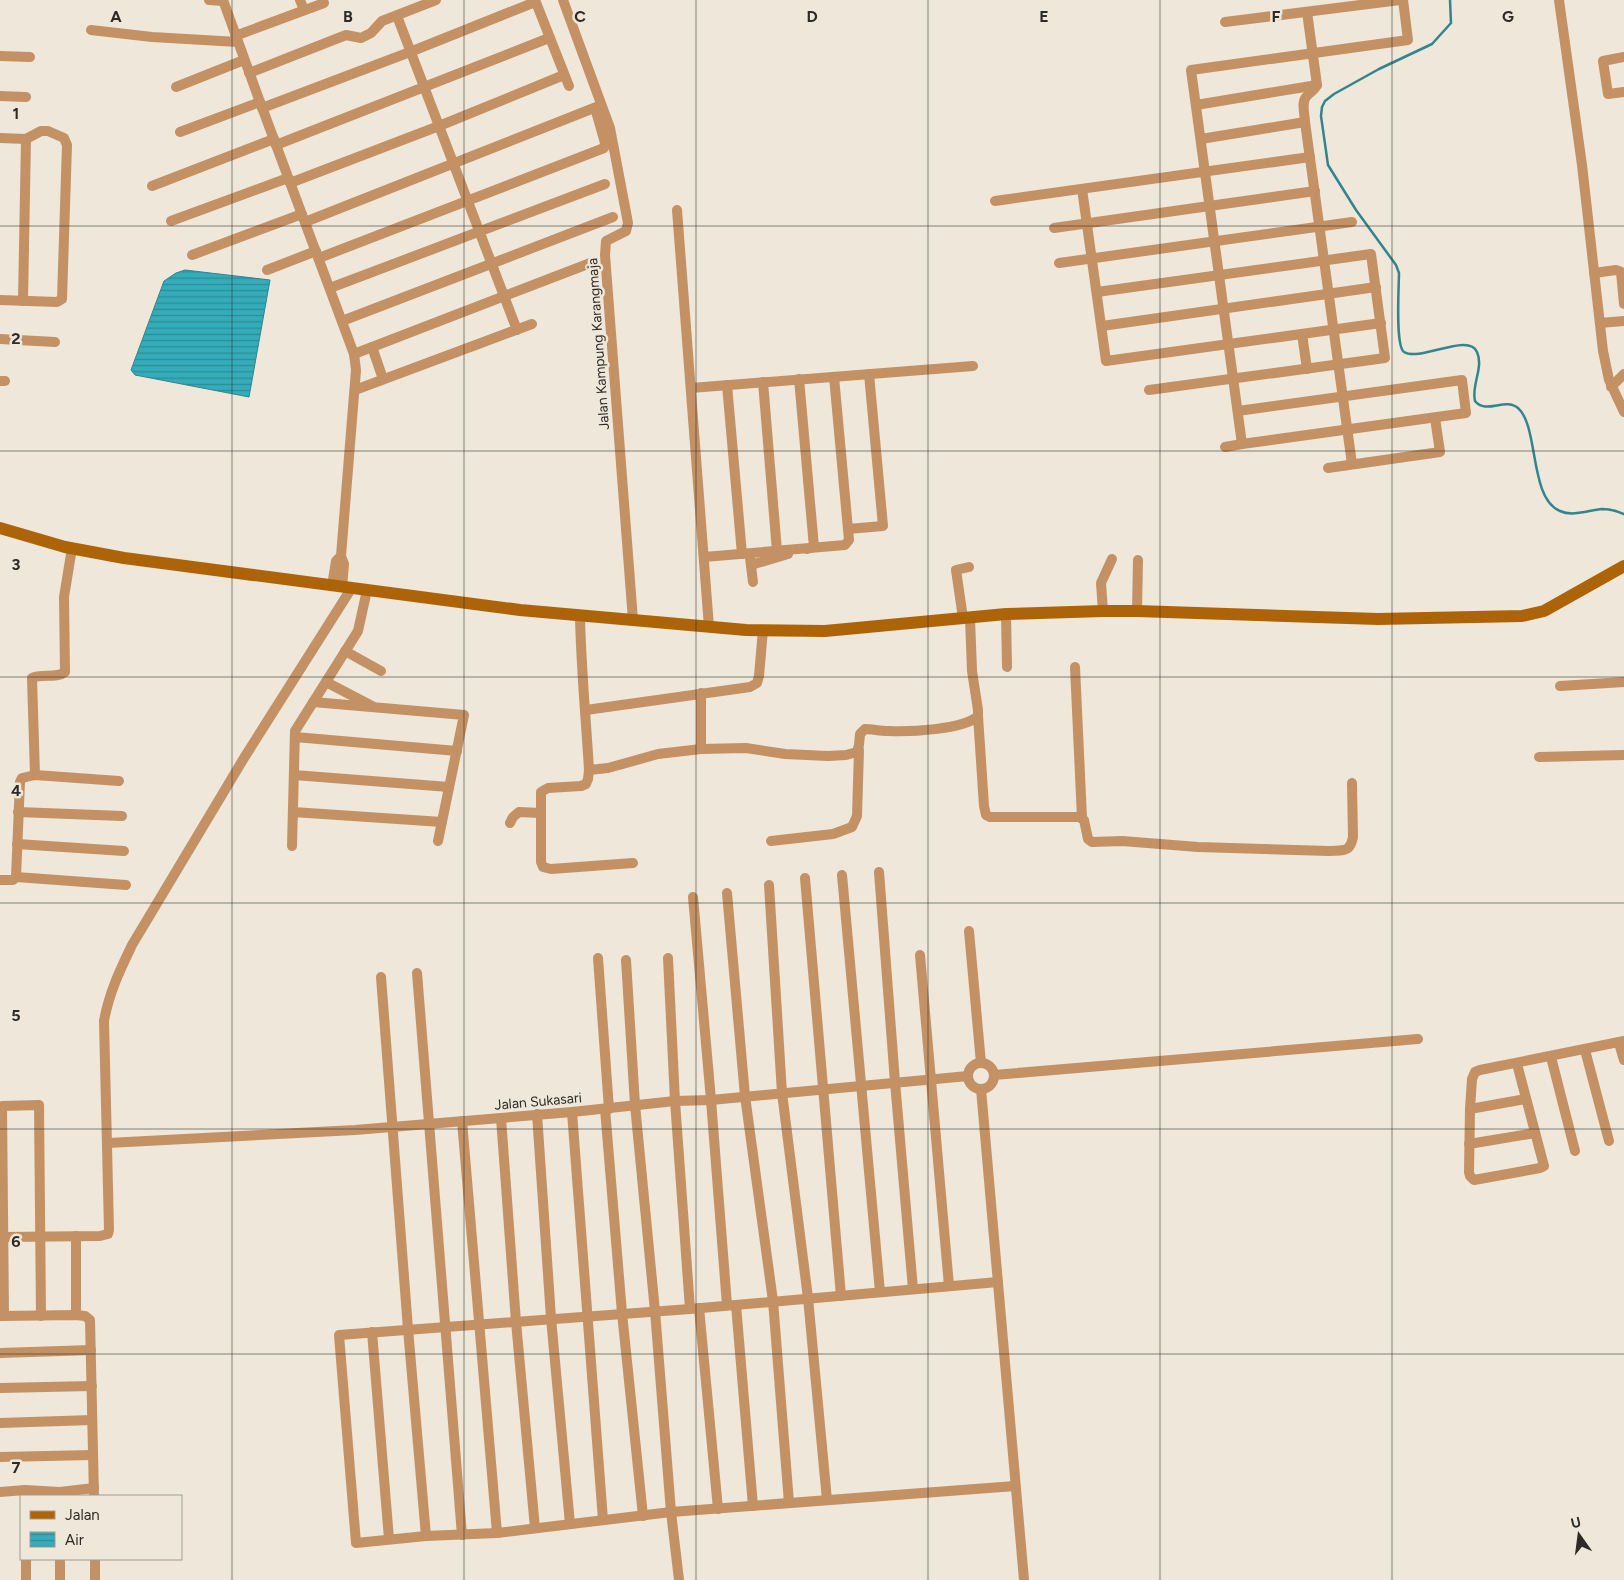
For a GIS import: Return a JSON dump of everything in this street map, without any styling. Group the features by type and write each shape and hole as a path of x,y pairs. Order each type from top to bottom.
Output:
{"street":[{"path":"4,1237 106,1235 109,1230 104,1021 106,1007 117,974 132,945 239,766 341,587 344,564 341,556 355,390 356,370 354,354 223,0 209,0"},
{"path":"300,0 304,10"},
{"path":"249,73 346,35 362,38 371,33 382,21 436,0"},
{"name":"Jalan Kampung Karangmaja","path":"563,0 598,106 612,138 628,226 625,232 606,241 605,255 633,620"},
{"path":"1225,22 1401,0 1408,40 1191,70 1242,444"},
{"path":"1560,0 1582,165 1603,351 1611,387 1624,412"},
{"path":"180,132 410,52 535,1 568,86"},
{"path":"91,30 152,37 236,39 324,3"},
{"path":"1307,12 1317,85 1303,102 1352,464"},
{"path":"397,16 517,330"},
{"path":"152,186 424,88 550,38"},
{"path":"0,56 30,56"},
{"path":"1624,57 1603,60 1608,94 1624,92"},
{"path":"176,87 244,60"},
{"path":"171,221 439,126 564,75"},
{"path":"1196,105 1317,85"},
{"path":"0,96 26,97"},
{"path":"192,255 303,218 453,163 598,106 605,143 604,148 317,255 267,270"},
{"path":"1201,139 1305,122"},
{"path":"0,138 26,139 36,133 48,131 64,138 67,142 62,299 57,302 0,300"},
{"path":"24,301 26,139"},
{"path":"994,201 1310,157"},
{"path":"330,288 605,184"},
{"path":"1082,188 1106,361 1381,323"},
{"path":"1054,228 1315,191"},
{"path":"677,210 710,627"},
{"path":"342,321 613,217"},
{"path":"1059,263 1352,222"},
{"path":"1097,292 1371,254 1386,358 1148,390"},
{"path":"354,354 593,262"},
{"path":"1594,273 1616,270 1621,272 1624,304"},
{"path":"1102,326 1376,287"},
{"path":"1600,323 1624,321"},
{"path":"355,390 532,324"},
{"path":"1302,334 1307,369"},
{"path":"0,339 55,342"},
{"path":"372,347 383,379"},
{"path":"691,388 974,366"},
{"path":"848,529 883,526 869,374"},
{"path":"1611,387 1624,374"},
{"path":"704,557 845,545 849,540 834,377"},
{"path":"799,380 814,548"},
{"path":"1225,447 1466,414 1462,380 1238,411"},
{"path":"763,382 777,551"},
{"path":"728,385 746,553 751,565 753,582"},
{"path":"1328,468 1440,452 1435,418"},
{"path":"0,528 72,548 124,558 427,599 580,616 763,630 825,631 1006,614 1103,611 1378,619 1522,616 1544,611 1624,566"},
{"path":"35,775 32,678 36,676 60,675 65,672 64,597 72,548"},
{"path":"751,565 814,548"},
{"path":"1103,611 1101,583 1112,559"},
{"path":"1137,611 1138,560"},
{"path":"969,567 956,570 966,618 978,703 986,815 990,817 1076,816 1082,818"},
{"path":"292,846 295,731 358,631 367,590"},
{"path":"1006,614 1006,667"},
{"path":"580,616 580,656 586,710 589,770 587,783 584,786 542,790 540,795 541,862 543,867 551,869 633,863"},
{"path":"586,710 701,693 743,689 757,683 763,630"},
{"path":"345,652 381,671"},
{"path":"1075,667 1082,818 1088,839 1093,842 1122,841 1198,847 1329,852 1342,850 1351,846 1353,837 1352,783"},
{"path":"326,682 376,708"},
{"path":"1560,686 1624,682"},
{"path":"701,693 701,749"},
{"path":"313,702 464,715 438,841"},
{"path":"771,841 833,834 852,827 857,816 860,734 864,729 896,731 941,728 973,721 978,716"},
{"path":"295,738 457,751"},
{"path":"589,770 620,765 658,754 701,749 746,748 785,754 828,756 852,754 859,750"},
{"path":"1539,757 1624,755"},
{"path":"16,877 18,812 20,782 22,778 35,775 118,781"},
{"path":"294,775 449,787"},
{"path":"18,812 122,816"},
{"path":"293,812 442,822"},
{"path":"510,823 518,812 540,813"},
{"path":"17,844 124,851"},
{"path":"879,872 913,1289"},
{"path":"842,875 880,1292"},
{"path":"0,880 10,881 16,877 126,885"},
{"path":"806,878 841,1296"},
{"path":"769,884 782,1094 808,1298 827,1500"},
{"path":"727,893 745,1096 773,1301 789,1503"},
{"path":"693,897 711,1100 753,1506"},
{"path":"969,931 981,1063"},
{"path":"920,955 949,1286"},
{"path":"598,958 622,1313 643,1516"},
{"path":"668,958 674,1101 694,1309 718,1509"},
{"path":"626,960 635,1105 655,1311 670,1512 679,1580"},
{"path":"417,973 462,1535"},
{"path":"381,977 426,1536"},
{"path":"994,1075 1418,1038"},
{"path":"1517,1064 1543,1167 1474,1180 1470,1176 1469,1144 1472,1079 1475,1072 1622,1042 1624,1060"},
{"path":"1585,1050 1609,1141"},
{"path":"1551,1057 1575,1151"},
{"path":"981,1063 988,1065 994,1075 994,1079 989,1086 981,1089 973,1086 968,1076 973,1066 981,1063"},
{"name":"Jalan Sukasari","path":"108,1143 501,1118 968,1076"},
{"path":"981,1089 1024,1580"},
{"path":"1470,1109 1526,1099"},
{"path":"0,1492 60,1494 94,1492 90,1320 85,1316 76,1315 41,1316 2,1316 4,1237 1,1147 2,1106 39,1105 41,1316"},
{"path":"572,1112 603,1520"},
{"path":"537,1114 551,1318 570,1524"},
{"path":"501,1118 516,1322 535,1528"},
{"path":"462,1121 497,1533"},
{"path":"1469,1144 1535,1133"},
{"path":"76,1236 76,1315"},
{"path":"998,1282 694,1309 339,1335 355,1533 356,1542 426,1536 497,1533 670,1512 1015,1486"},
{"path":"372,1332 390,1539"},
{"path":"0,1353 91,1350"},
{"path":"0,1388 92,1386"},
{"path":"0,1423 92,1420"},
{"path":"0,1458 93,1455"},
{"path":"26,1560 26,1580"},
{"path":"60,1560 60,1580"},
{"path":"95,1560 95,1580"}],"water":[{"path":"185,270 270,280 249,397 135,375 131,370 164,281 176,273"}],"waterway":[{"path":"1450,0 1451,23 1432,44 1379,69 1325,101 1321,116 1328,165 1356,210 1396,265 1399,273 1399,339 1404,352 1411,354 1421,353 1464,345 1472,347 1477,352 1479,358 1474,395 1475,401 1479,405 1485,406 1513,405 1525,417 1543,492 1550,504 1565,513 1602,509 1624,514"}]}
